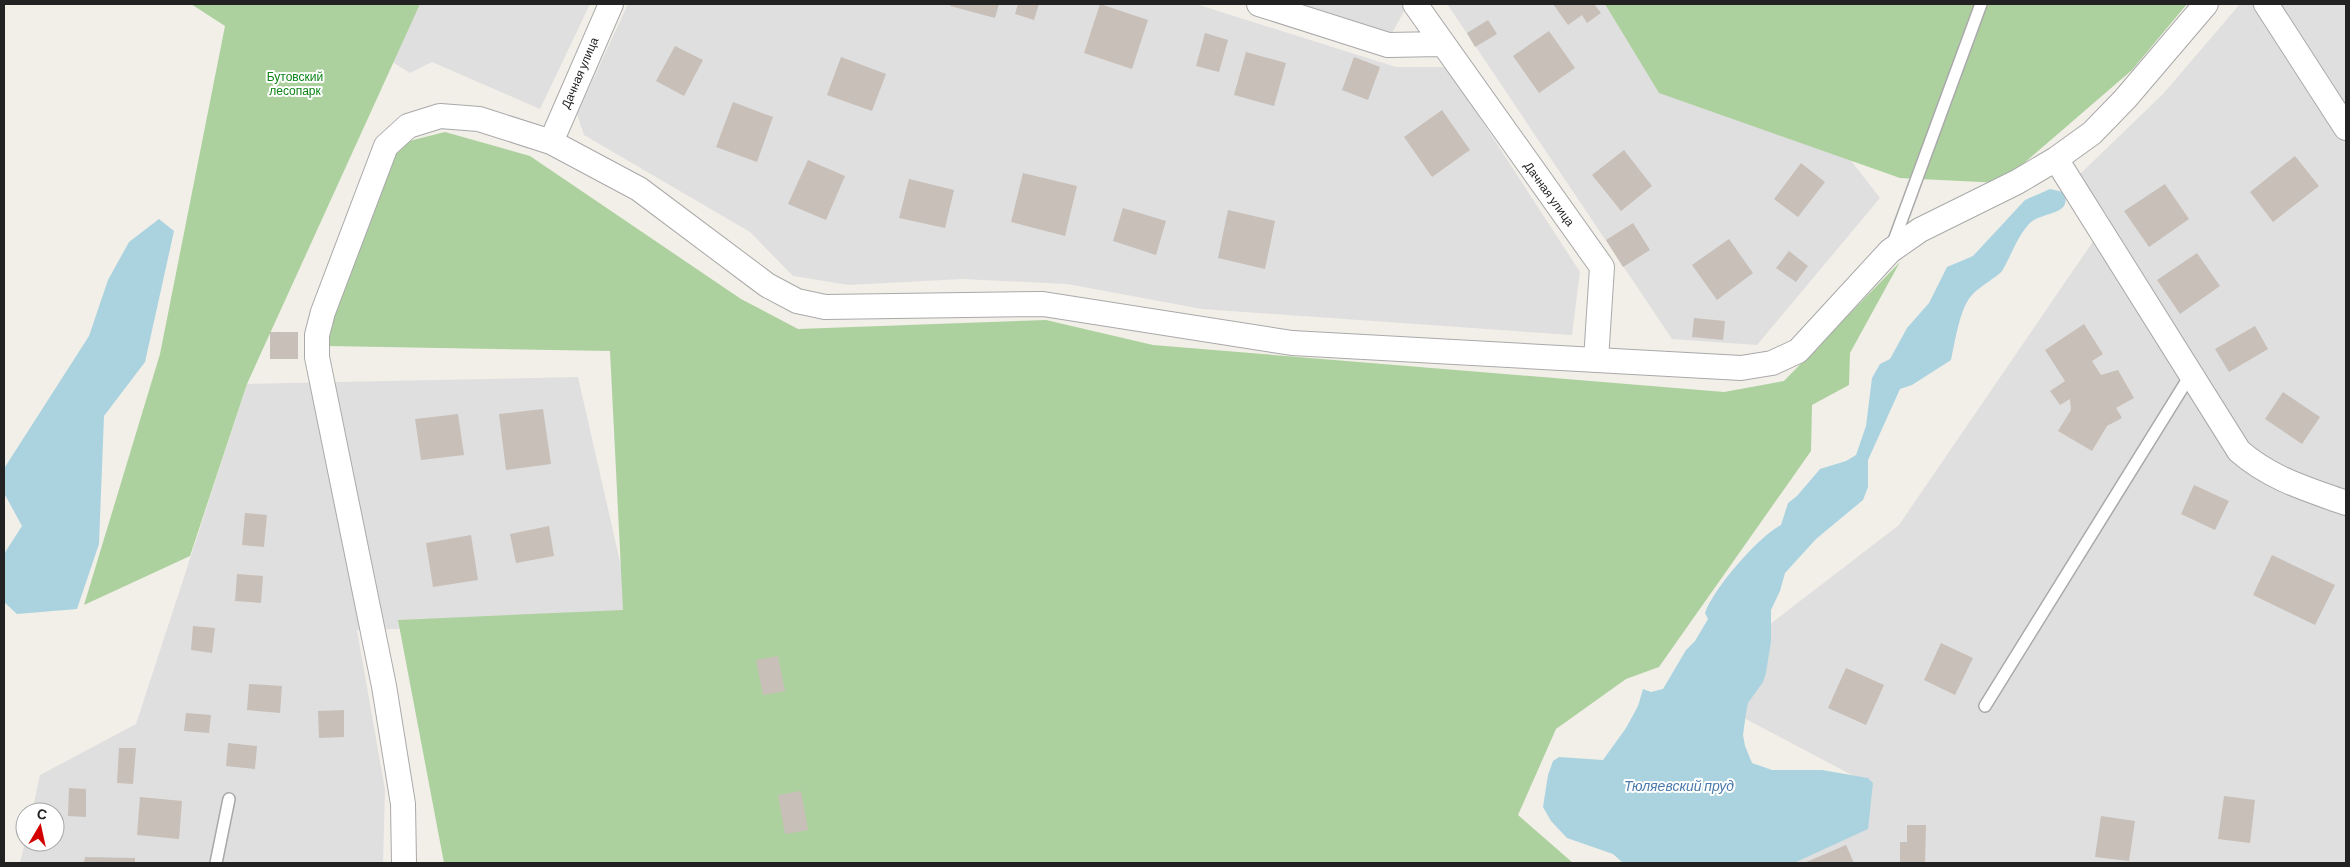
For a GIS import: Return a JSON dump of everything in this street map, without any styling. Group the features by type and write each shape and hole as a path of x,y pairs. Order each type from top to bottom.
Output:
{"street":[{"name":"Дачная улица","path":"551,142 611,4"},
{"path":"1259,4 1388,45 1442,44"},
{"name":"Дачная улица","path":"1414,4 1602,267 1596,360"},
{"path":"404,863 402,804 384,686 317,357 317,335 323,312 386,146 408,126 440,116 479,119 551,142 639,189 767,285 797,301 826,307 1044,304 1292,342 1741,368 1772,364 1798,351 1890,251 1920,230 2017,182 2056,159 2092,133 2206,4"},
{"path":"2266,4 2346,128"},
{"path":"2056,159 2239,451 2257,467 2294,485 2346,503"}],"lane":[{"path":"1890,251 1981,4"},
{"path":"1986,706 2192,374"},
{"path":"216,863 229,799"}],"shaded area":[{"path":"395,4 590,4 540,109 432,62 410,73 378,53"},
{"path":"628,4 1196,4 1396,67 1447,67 1580,272 1572,335 1202,309 1067,284 962,279 849,285 793,276 750,232 584,135 577,114"},
{"path":"1298,4 1403,4 1406,8 1392,33"},
{"path":"1447,4 1619,4 1835,140 1880,198 1757,345 1672,339"},
{"path":"2240,4 2346,4 2346,863 1785,863 1865,782 1740,716 1769,625 1899,525 2109,218 2079,175 2163,94"},
{"path":"578,377 634,623 357,630 385,790 383,863 20,863 23,852 65,852 65,802 34,802 40,775 136,724 247,384"}],"green space":[{"name":"Бутовский лесопарк","path":"191,4 420,4 247,384 190,556 84,605 160,354 225,26"},
{"path":"1605,4 2187,4 2132,70 2001,183 1900,178 1659,93"},
{"path":"445,132 530,156 741,299 798,329 1046,320 1153,345 1724,392 1784,381 1900,262 1850,353 1849,385 1812,405 1811,451 1659,667 1626,679 1556,729 1518,815 1573,863 444,863 398,620 623,610 610,351 327,346 328,334 392,160 405,142"}],"water":[{"name":"Тюляевский пруд","path":"2050,189 2063,192 2064,205 2061,209 2029,224 2002,271 1975,292 1968,300 1958,325 1951,360 1912,385 1900,389 1868,460 1868,487 1863,500 1816,539 1785,573 1780,591 1771,610 1771,641 1766,673 1763,682 1748,703 1743,735 1752,763 1772,770 1822,770 1868,778 1873,783 1868,829 1794,863 1623,863 1613,854 1567,838 1551,821 1543,807 1548,775 1553,761 1559,757 1603,760 1626,728 1638,706 1643,689 1651,692 1663,689 1686,650 1695,641 1708,619 1705,613 1717,591 1749,551 1781,525 1788,503 1797,496 1820,469 1846,461 1856,455 1866,426 1872,378 1880,364 1890,359 1907,328 1929,303 1947,267 1973,256 2025,200"},
{"path":"159,219 174,231 145,362 104,416 99,544 77,609 17,614 4,602 4,554 22,526 4,493 5,467 89,336 108,280 129,242"}],"building":[{"path":"951,4 999,4 995,18 950,6"},
{"path":"1018,4 1039,4 1034,20 1015,14"},
{"path":"1100,4 1148,20 1132,69 1084,53"},
{"path":"1553,4 1594,4 1601,13 1587,23 1582,15 1568,25"},
{"path":"1488,20 1497,34 1475,47 1467,33"},
{"path":"1549,31 1575,68 1539,93 1513,56"},
{"path":"1205,33 1228,40 1219,72 1196,66"},
{"path":"675,46 703,60 684,96 656,81"},
{"path":"1246,52 1286,63 1274,106 1234,95"},
{"path":"841,57 886,74 872,111 827,95"},
{"path":"1354,57 1380,67 1368,100 1342,90"},
{"path":"733,102 773,117 757,162 716,147"},
{"path":"1442,110 1470,150 1432,177 1404,137"},
{"path":"1624,150 1652,186 1621,211 1592,175"},
{"path":"2295,156 2319,186 2273,222 2250,192"},
{"path":"808,160 845,176 826,220 788,204"},
{"path":"1801,163 1825,182 1798,217 1774,199"},
{"path":"1023,173 1077,186 1065,236 1011,222"},
{"path":"909,179 954,190 945,228 899,218"},
{"path":"2165,184 2189,219 2149,247 2124,211"},
{"path":"1123,208 1166,221 1156,255 1113,241"},
{"path":"1228,210 1275,221 1265,269 1218,258"},
{"path":"1633,223 1650,250 1623,267 1606,240"},
{"path":"1729,239 1753,273 1717,300 1692,265"},
{"path":"1789,251 1808,266 1796,282 1776,268"},
{"path":"2197,253 2220,286 2180,314 2157,280"},
{"path":"1694,318 1725,321 1723,340 1692,337"},
{"path":"2084,324 2103,354 2092,361 2101,375 2118,370 2134,398 2116,408 2122,418 2107,426 2092,451 2058,431 2071,410 2070,399 2060,405 2050,391 2065,381 2045,350"},
{"path":"2255,326 2268,349 2229,372 2215,349"},
{"path":"270,332 298,332 298,359 270,359"},
{"path":"2283,392 2320,417 2302,444 2265,419"},
{"path":"543,409 551,464 506,470 499,414"},
{"path":"458,414 464,455 421,460 415,419"},
{"path":"2194,485 2229,501 2215,530 2181,514"},
{"path":"245,513 267,515 264,547 242,545"},
{"path":"549,526 554,556 516,563 510,534"},
{"path":"471,535 478,580 433,587 426,543"},
{"path":"2272,555 2335,585 2315,625 2253,595"},
{"path":"237,574 263,576 261,603 235,601"},
{"path":"193,626 215,628 212,653 191,650"},
{"path":"1941,643 1973,658 1955,695 1924,680"},
{"path":"778,656 785,691 763,695 756,660"},
{"path":"1846,668 1884,685 1866,725 1828,708"},
{"path":"249,684 282,686 280,713 247,710"},
{"path":"344,710 344,737 319,738 318,711"},
{"path":"186,713 211,715 209,733 184,731"},
{"path":"228,743 257,746 255,769 226,766"},
{"path":"119,748 136,748 133,784 117,783"},
{"path":"69,788 86,789 86,817 68,816"},
{"path":"801,791 808,830 785,834 778,795"},
{"path":"2224,796 2255,800 2250,843 2218,839"},
{"path":"140,797 182,801 179,839 137,835"},
{"path":"2101,816 2135,821 2129,861 2095,857"},
{"path":"1907,825 1926,825 1925,863 1900,863 1900,842 1907,842"},
{"path":"1846,845 1854,863 1804,863"},
{"path":"85,857 135,858 135,863 84,863"}]}
